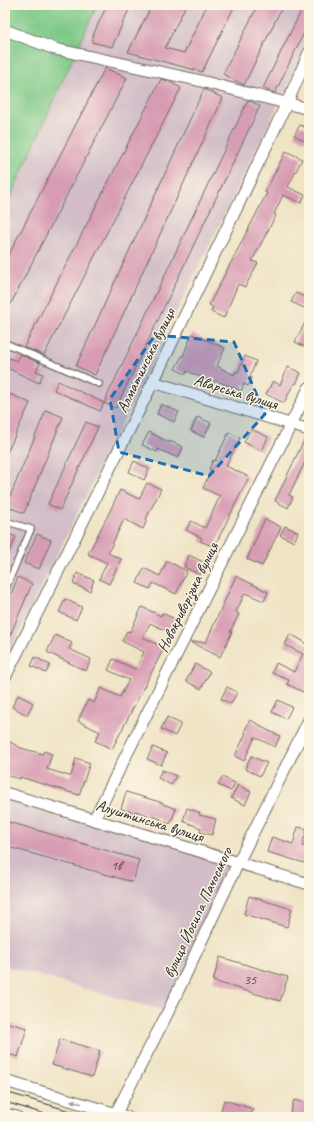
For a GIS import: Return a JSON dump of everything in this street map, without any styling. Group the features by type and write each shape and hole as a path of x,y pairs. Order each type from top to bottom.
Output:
{"street":[{"path":"5,30 56,49 197,80 309,109"},
{"name":"Алматинська вулиця","path":"5,677 153,382 287,103 309,53"},
{"name":"Аварська вулиця","path":"153,382 309,430"},
{"name":"Новокриворізька вулиця","path":"94,820 309,388"},
{"name":"вулиця Йосипа Пачоського","path":"115,1115 168,1012 238,863 309,720"},
{"name":"Алуштинська вулиця","path":"5,793 309,884"},
{"path":"5,1081 115,1115 127,1117"},
{"path":"5,1114 17,1117"}],"lane":[{"path":"5,344 99,384"},
{"path":"5,521 31,529 5,590"}],"highlighted area":[{"path":"155,335 234,342 265,414 209,476 119,452 110,399"}],"shaded area":[{"path":"97,5 309,5 309,42 5,661 5,209"},
{"path":"5,793 238,863 168,1012 5,966"}],"green space":[{"path":"5,5 97,5 5,209"}],"building":[{"path":"107,5 131,5 112,47 92,42 93,35"},
{"path":"152,5 186,5 165,48 184,53 207,5 235,5 202,72 128,52"},
{"path":"258,5 283,5 244,85 223,74"},
{"path":"304,5 309,5 309,22 275,93 269,91 263,88"},
{"path":"105,68 127,78 5,315 5,262"},
{"path":"161,79 181,88 44,355 24,347"},
{"path":"204,89 223,98 95,375 76,366"},
{"path":"248,100 260,106 116,408 104,403"},
{"path":"300,125 309,129 309,133 304,141 294,135"},
{"path":"286,151 302,159 288,187 305,195 301,203 283,195 274,214 276,215 252,261 258,263 245,287 238,284 224,318 211,312 213,307 209,305 267,193 265,192"},
{"path":"296,293 309,299 309,310 291,302"},
{"path":"309,315 309,349 295,342"},
{"path":"192,334 225,348 217,366 234,375 236,371 238,372 245,356 256,361 250,377 252,378 248,386 244,384 241,391 215,380 214,383 187,371 186,374 175,369 183,356"},
{"path":"20,354 40,363 36,371 43,374 39,383 5,367 5,356 16,361"},
{"path":"288,367 301,373 284,403 266,394 273,381 280,385"},
{"path":"58,381 104,403 100,411 54,390"},
{"path":"10,394 30,403 5,457 5,404"},
{"path":"161,404 179,412 174,422 157,414"},
{"path":"46,410 63,417 24,513 6,506"},
{"path":"197,417 211,423 204,437 191,431"},
{"path":"86,422 98,427 60,510 48,504"},
{"path":"251,429 268,437 262,451 244,442"},
{"path":"149,432 170,443 170,441 183,447 178,458 158,449 157,452 142,445"},
{"path":"229,432 240,438 226,466 249,477 214,547 200,541 202,538 186,530 191,521 205,528 220,496 203,488 211,470 209,469 213,460 215,461"},
{"path":"306,436 309,437 309,461 306,460 289,495 293,497 288,508 275,501"},
{"path":"134,461 149,469 144,480 129,472"},
{"path":"147,483 161,489 146,519 147,520 143,529 124,519 108,553 121,559 109,584 99,579 107,563 88,554 120,490 139,499"},
{"path":"265,519 281,527 262,566 247,559"},
{"path":"285,526 298,532 294,542 280,535"},
{"path":"5,532 16,537 5,562"},
{"path":"37,534 51,540 39,569 24,563"},
{"path":"189,555 205,563 200,575 184,567"},
{"path":"167,561 187,571 176,594 153,583 150,589 137,583 144,568 160,576"},
{"path":"77,573 94,580 90,591 73,584"},
{"path":"236,576 268,592 264,601 245,593 236,612 239,614 230,632 232,632 220,657 190,642 206,642"},
{"path":"18,577 32,584 5,647 5,608"},
{"path":"65,599 82,607 76,620 59,612"},
{"path":"142,607 161,616 162,613 177,620 171,633 150,623 143,637 164,648 112,749 95,741 100,732 78,721 88,700 94,703 101,688 120,697 129,680 108,670 113,659 135,669 136,668 144,652 122,641 127,631 130,632"},
{"path":"290,634 308,645 309,643 309,680 303,692 287,684 289,680 272,673 276,663 294,672 303,654 285,645"},
{"path":"55,635 72,643 69,649 91,659 86,671 47,652"},
{"path":"35,657 50,665 46,673 31,666"},
{"path":"195,664 210,672 201,689 186,681"},
{"path":"227,687 237,692 231,704 221,699"},
{"path":"18,695 33,703 27,715 12,707"},
{"path":"278,700 292,707 286,719 272,712"},
{"path":"167,717 181,724 175,736 161,729"},
{"path":"250,720 280,736 275,747 255,737 244,761 235,756 246,733 244,732"},
{"path":"5,739 21,748 43,754 44,751 52,754 47,769 69,776 71,776 76,758 90,763 79,795 20,777 20,779 5,775"},
{"path":"153,747 167,753 161,765 147,759"},
{"path":"251,756 267,763 260,776 245,769"},
{"path":"162,770 176,776 171,785 158,778"},
{"path":"222,777 235,783 231,791 218,785"},
{"path":"238,785 251,792 245,805 231,798"},
{"path":"126,792 163,803 176,809 170,824 160,820 161,819 135,811 135,813 121,809"},
{"path":"187,808 200,813 199,815 216,819 212,835 200,832 201,828 183,821"},
{"path":"9,822 139,860 133,882 5,846 5,835"},
{"path":"298,827 307,829 302,846 309,848 305,863 267,852 272,837 293,844"},
{"path":"249,896 292,909 287,927 244,914"},
{"path":"220,957 288,977 280,1001 213,981"},
{"path":"5,1022 27,1028 18,1057 5,1053"},
{"path":"60,1039 100,1051 92,1077 52,1065"},
{"path":"224,1100 253,1109 250,1117 219,1117"},
{"path":"294,1100 309,1104 309,1117 289,1117"}],"tram line":[{"path":"5,1092 91,1117"},
{"path":"5,1102 55,1117"}]}
